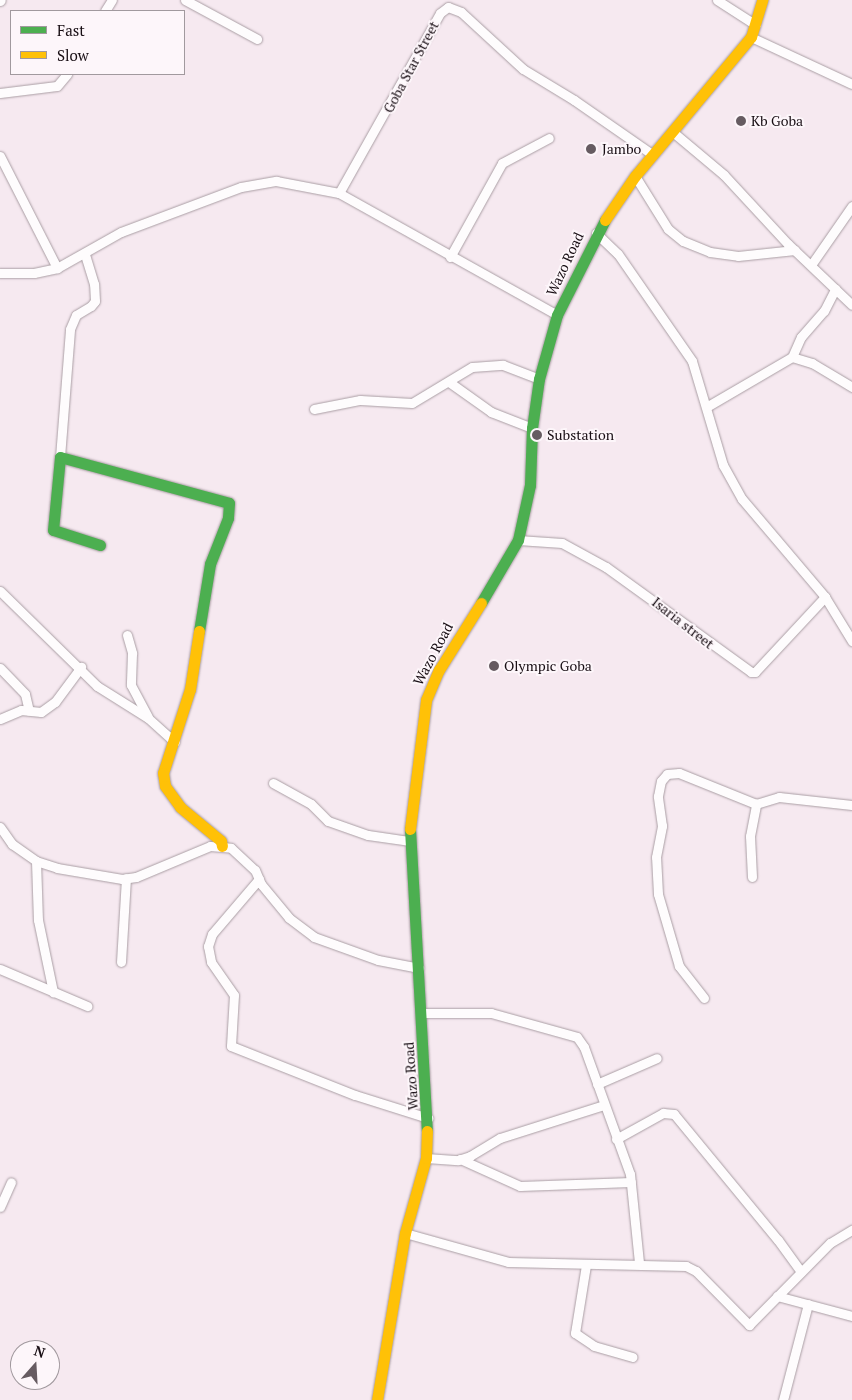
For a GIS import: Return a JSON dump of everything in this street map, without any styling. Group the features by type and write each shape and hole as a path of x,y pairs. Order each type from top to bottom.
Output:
{"main road":[{"name":"Wazo Road","path":"377,1400 404,1232 426,1158 428,1118 409,841 426,700 438,670 510,558 518,540 530,486 532,428 539,379 557,315 596,233 635,176 674,133 751,37 762,0"},
{"path":"100,546 53,530 60,457 142,477 230,503 228,518 210,564 190,689 175,742 163,773 165,786 180,806 221,841 222,846"}],"street":[{"path":"185,0 256,39"},
{"path":"717,0 756,25"},
{"name":"Goba Star Street","path":"339,193 440,13 448,7 461,12 523,70 574,100 652,156"},
{"path":"751,37 852,84"},
{"path":"0,93 57,86 67,75"},
{"path":"674,133 724,175 795,250 852,305"},
{"path":"450,257 502,163 549,138"},
{"path":"0,156 58,268"},
{"path":"635,176 668,229 684,241 710,252 738,256 795,250"},
{"path":"0,273 34,274 58,268 121,232 241,187 276,181 339,193 450,257 557,315"},
{"path":"811,265 846,220 852,206"},
{"path":"596,233 618,254 651,306 682,344 692,361 708,406 723,465 742,498 825,597 852,641"},
{"path":"60,457 70,329 76,315 91,306 95,301 94,284 84,254"},
{"path":"708,406 792,357 800,337 824,311 835,289"},
{"path":"792,357 812,363 852,386"},
{"path":"314,410 360,400 412,404 449,382 465,369 503,365 539,379"},
{"path":"449,382 491,412 532,428"},
{"name":"Isaria street","path":"518,540 562,543 599,562 631,582 714,648 751,672 755,672 825,597"},
{"path":"0,591 81,667 106,694 148,718 175,742"},
{"path":"127,635 132,653 132,685 148,718"},
{"path":"0,719 21,710 41,712 55,702 81,667"},
{"path":"0,668 24,694 29,711"},
{"path":"704,998 679,966 658,894 656,857 662,826 658,796 661,781 667,774 679,774 756,804 779,797 852,805"},
{"path":"273,783 311,804 328,821 368,835 409,841"},
{"path":"752,877 750,836 756,804"},
{"path":"0,827 12,844 36,861 57,868 126,878 136,877 210,846 222,846 240,854 255,870 259,879 289,918 314,937 378,960 419,968"},
{"path":"36,861 38,920 53,992"},
{"path":"121,962 126,878"},
{"path":"259,879 212,934 208,946 211,962 234,995 231,1046 355,1095 428,1118"},
{"path":"0,969 87,1006"},
{"path":"422,1013 491,1013 558,1030 577,1037 584,1047 631,1182 639,1263"},
{"path":"597,1084 657,1058"},
{"path":"426,1158 460,1159 478,1154 500,1138 604,1106"},
{"path":"616,1139 663,1113 674,1114 778,1240 801,1272"},
{"path":"460,1159 520,1186 631,1182"},
{"path":"0,1207 12,1182"},
{"path":"404,1232 508,1262 586,1265 678,1264 696,1271 746,1325 752,1324 830,1243 852,1230"},
{"path":"586,1265 576,1333 594,1346 632,1357"},
{"path":"777,1296 852,1316"},
{"path":"783,1400 808,1304"}],"traffic: fast":[{"path":"481,603 518,540 530,485 532,428 539,379 557,315 605,220"},
{"path":"100,545 53,530 60,457 229,503 228,518 210,564 199,631"},
{"path":"410,829 427,1131"}],"traffic: slow":[{"path":"605,220 635,176 751,37 762,0"},
{"path":"410,829 426,700 439,670 481,603"},
{"path":"199,631 190,689 163,773 165,786 180,807 221,841 222,846"},
{"path":"377,1400 405,1233 426,1158 427,1131"}],"place":[{"name":"Kb Goba","path":"741,121"},
{"name":"Jambo","path":"591,149"},
{"name":"Substation","path":"537,435"},
{"name":"Olympic Goba","path":"494,666"}]}
